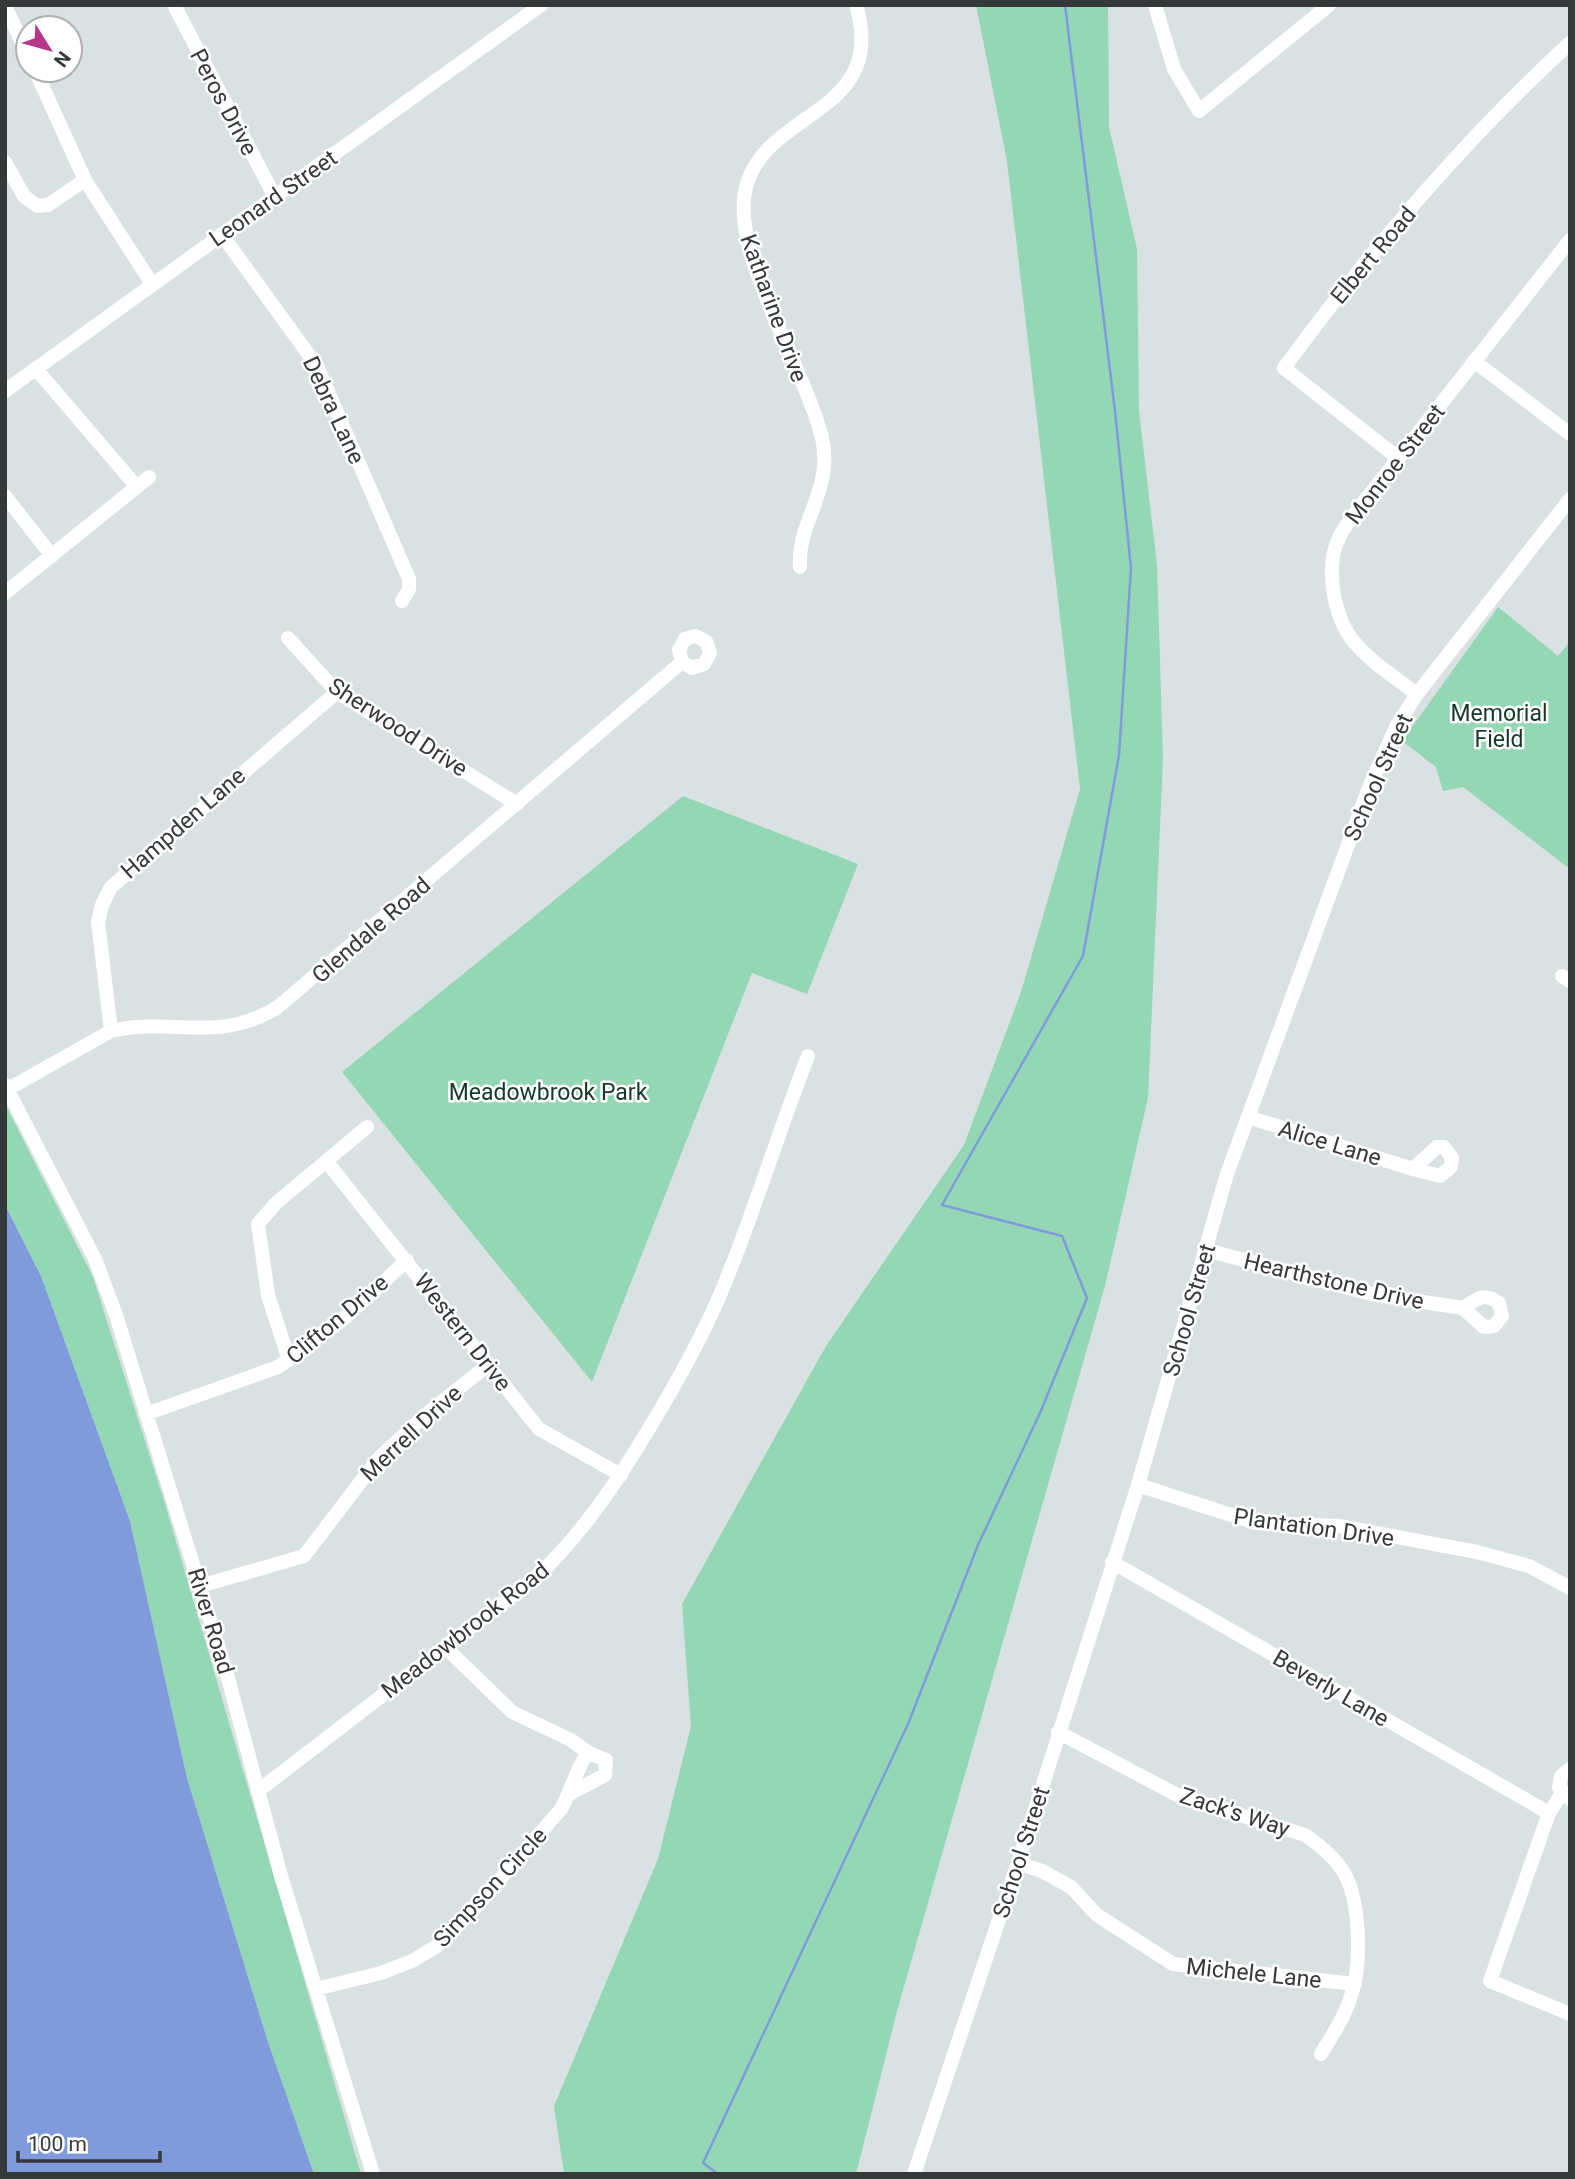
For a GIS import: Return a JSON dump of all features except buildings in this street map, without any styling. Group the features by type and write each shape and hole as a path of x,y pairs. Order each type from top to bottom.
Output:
{"street":[{"name":"Peros Drive","path":"174,5 275,197"},
{"name":"Leonard Street","path":"5,391 541,5"},
{"name":"Katharine Drive","path":"800,567 802,538 821,488 822,439 746,241 743,199 751,173 767,147 818,112 848,82 861,42 856,5"},
{"path":"1155,5 1174,69 1199,111 1329,5"},
{"path":"5,6 14,25"},
{"name":"Elbert Road","path":"1398,458 1284,368 1323,315 1474,136 1570,43"},
{"path":"41,84 85,180 152,284"},
{"path":"5,162 24,196 37,206 48,205 85,180"},
{"name":"Debra Lane","path":"222,235 320,372 409,579 409,589 402,601"},
{"name":"Monroe Street","path":"1417,694 1353,641 1343,622 1335,594 1332,566 1337,541 1398,458 1570,240"},
{"path":"1474,361 1570,434"},
{"path":"5,593 143,482 36,369"},
{"path":"5,496 52,556"},
{"name":"School Street","path":"914,2174 1018,1863 1138,1485 1227,1174 1370,785 1397,725 1417,694 1570,499"},
{"name":"Sherwood Drive","path":"288,638 337,692 517,804"},
{"name":"Glendale Road","path":"6,1087 111,1031 130,1028 212,1029 240,1025 265,1015 299,991 682,662"},
{"name":"Hampden Lane","path":"111,1031 98,930 102,905 111,887 337,692"},
{"name":"Meadowbrook Road","path":"258,1791 446,1648 550,1564 621,1475 682,1373 719,1297 808,1056"},
{"name":"River Road","path":"6,1087 95,1259 122,1333 200,1586 316,1990 373,2174"},
{"name":"Alice Lane","path":"1248,1117 1413,1169"},
{"path":"289,1360 268,1295 258,1224 276,1203 367,1127"},
{"name":"Western Drive","path":"327,1161 539,1429 621,1475"},
{"name":"Hearthstone Drive","path":"1206,1250 1371,1294 1463,1308"},
{"name":"Clifton Drive","path":"146,1414 261,1374 289,1360 347,1316 407,1260"},
{"name":"Merrell Drive","path":"200,1586 304,1556 377,1459 424,1416 488,1365"},
{"name":"Plantation Drive","path":"1138,1485 1256,1523 1339,1526 1477,1552 1529,1566 1570,1588"},
{"name":"Beverly Lane","path":"1112,1562 1549,1813"},
{"name":"Simpson Circle","path":"446,1648 512,1712 606,1760 605,1775 571,1793"},
{"name":"Zack's Way","path":"1058,1732 1179,1796 1288,1828 1322,1847 1342,1869 1353,1898 1358,1945 1355,1984 1346,2010 1321,2054"},
{"name":"Simpson Circle","path":"316,1990 381,1973 412,1961 438,1946 494,1887 561,1809 571,1793 582,1760 589,1753"},
{"path":"1570,1769 1561,1776 1566,1796 1549,1813 1490,1980 1570,2014"},
{"name":"Michele Lane","path":"1018,1863 1042,1871 1072,1887 1097,1915 1173,1964 1355,1984"}],"green space":[{"path":"976,5 1108,5 1109,127 1137,249 1139,411 1157,565 1163,759 1148,1098 1105,1286 897,2011 856,2174 564,2174 554,2106 658,1859 691,1726 682,1604 826,1346 964,1145 1021,992 1080,789 1007,161"},
{"name":"Memorial Field","path":"1498,607 1558,656 1570,642 1570,869 1463,787 1443,791 1436,767 1402,741"},
{"name":"Meadowbrook Park","path":"683,796 858,864 807,994 752,973 592,1382 342,1072"},
{"path":"5,1104 93,1277 166,1507 361,2174 314,2174 268,2042 187,1778 130,1521 41,1276 5,1205"}],"water":[{"path":"5,1205 41,1276 130,1521 187,1778 268,2042 314,2174 5,2174"}],"waterway":[{"path":"718,2174 703,2163 908,1724 978,1545 1040,1413 1087,1298 1062,1236 942,1205 1083,956 1119,755 1131,568 1115,411 1065,5"}]}
